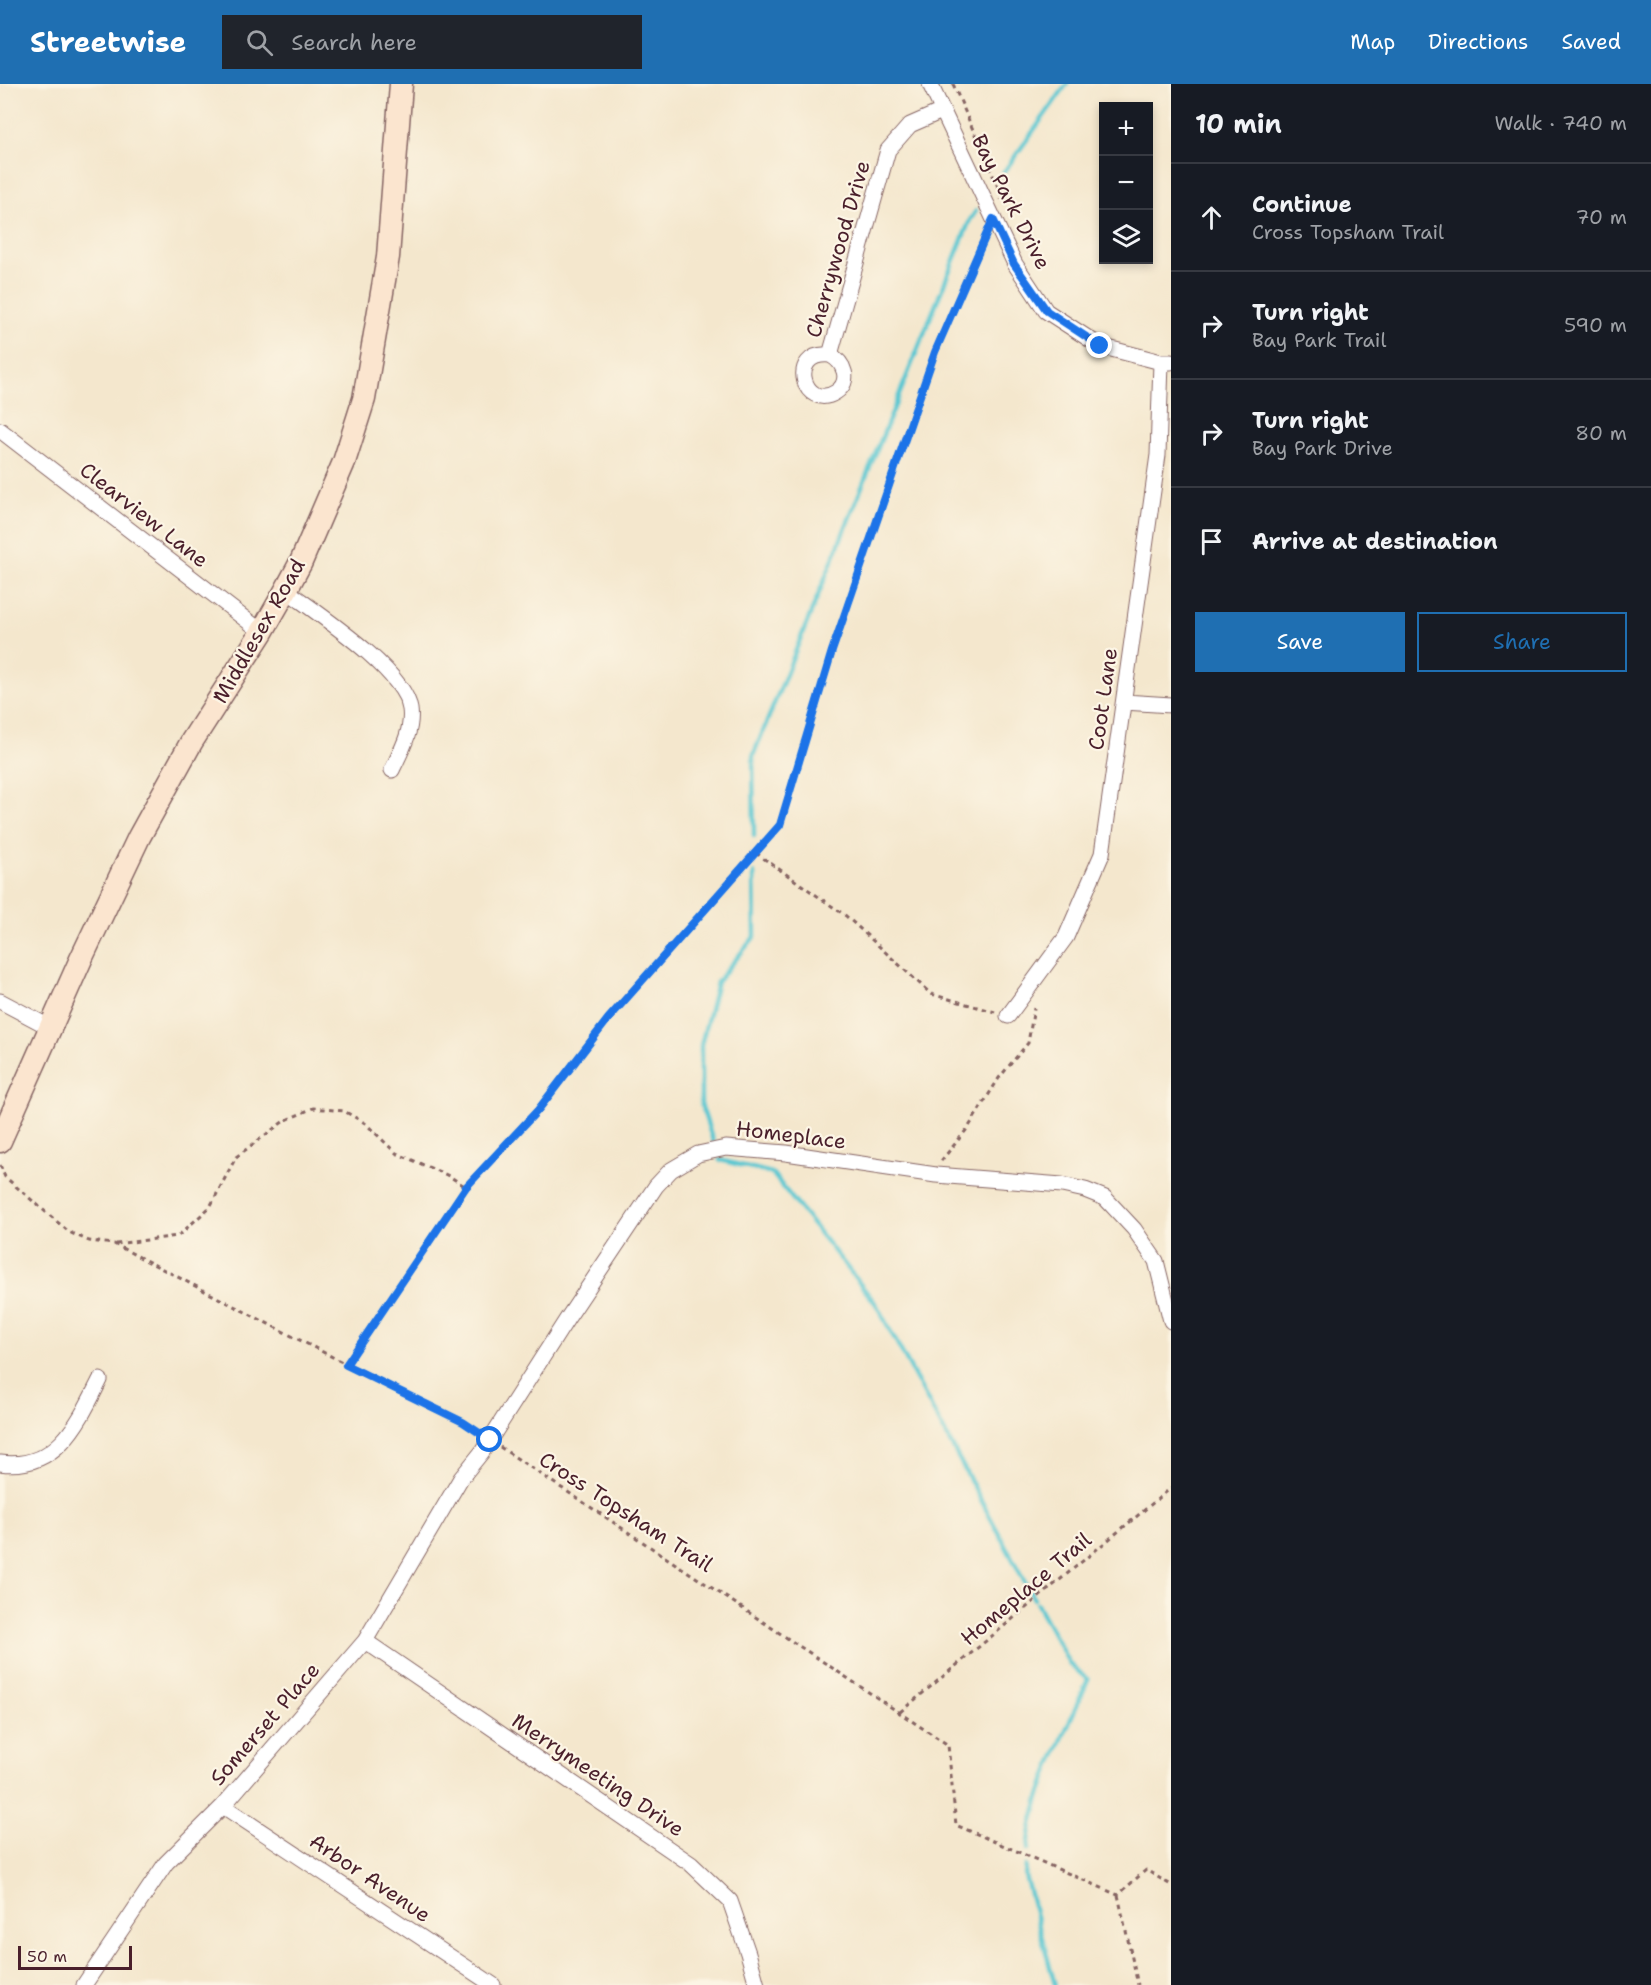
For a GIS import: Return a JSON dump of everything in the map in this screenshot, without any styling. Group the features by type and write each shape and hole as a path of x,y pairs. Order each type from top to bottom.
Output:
{"main road":[{"name":"Middlesex Road","path":"0,1141 139,837 192,741 262,632 286,590 301,562 344,462 364,399 388,257 402,84"}],"street":[{"name":"Bay Park Drive","path":"930,84 1014,264 1047,311 1100,346 1166,362"},
{"name":"Cherrywood Drive","path":"830,355 888,150 910,125 942,111"},
{"name":"Coot Lane","path":"1008,1016 1066,937 1102,855 1158,455 1166,362"},
{"name":"Clearview Lane","path":"0,430 262,632"},
{"path":"286,590 345,634 396,681 410,707 410,718 407,738 392,770"},
{"path":"1124,702 1171,705"},
{"path":"0,1000 51,1028"},
{"name":"Homeplace","path":"461,1478 486,1446 567,1318 656,1186 671,1170 698,1154 726,1148 786,1153 931,1174 1062,1185 1085,1190 1105,1198 1134,1229 1156,1262 1171,1321"},
{"path":"0,1463 21,1464 42,1457 66,1439 82,1417 100,1380"},
{"name":"Somerset Place","path":"84,1985 166,1863 223,1806 364,1641 461,1478"},
{"name":"Merrymeeting Drive","path":"364,1641 691,1864 730,1901 757,1985"},
{"name":"Arbor Avenue","path":"223,1806 494,1985"}],"path":[{"path":"346,1365 466,1187 538,1110 608,1019 780,825 832,651 927,374 1002,196 953,84"},
{"path":"756,853 846,916 931,994 1008,1016"},
{"path":"931,1174 968,1128 999,1078 1028,1043 1035,1003"},
{"path":"114,1244 178,1236 210,1207 236,1157 284,1121 313,1108 345,1111 365,1123 396,1154 449,1176 466,1187"},
{"name":"Cross Topsham Trail","path":"0,1165 5,1177 69,1232 89,1241 114,1244 346,1365 463,1422 486,1446 948,1745 956,1825 1118,1895"},
{"name":"Homeplace Trail","path":"900,1713 1171,1488"},
{"path":"1138,1985 1118,1895 1146,1870 1171,1885"}],"waterway":[{"path":"1001,176 1067,84"},
{"path":"754,836 753,756 970,220 976,211"},
{"path":"713,1141 701,1104 701,1045 717,982 755,936 754,873"},
{"path":"720,1160 772,1173 876,1304 1034,1599"},
{"path":"1028,1850 1036,1807 1043,1785 1088,1680 1069,1663 1037,1604"},
{"path":"1026,1866 1025,1876 1055,1985"}],"route":[{"path":"490,1440 463,1422 346,1365 466,1187 538,1110 608,1019 780,825 832,651 935,352 993,219 1014,264 1047,311 1100,346"}]}
